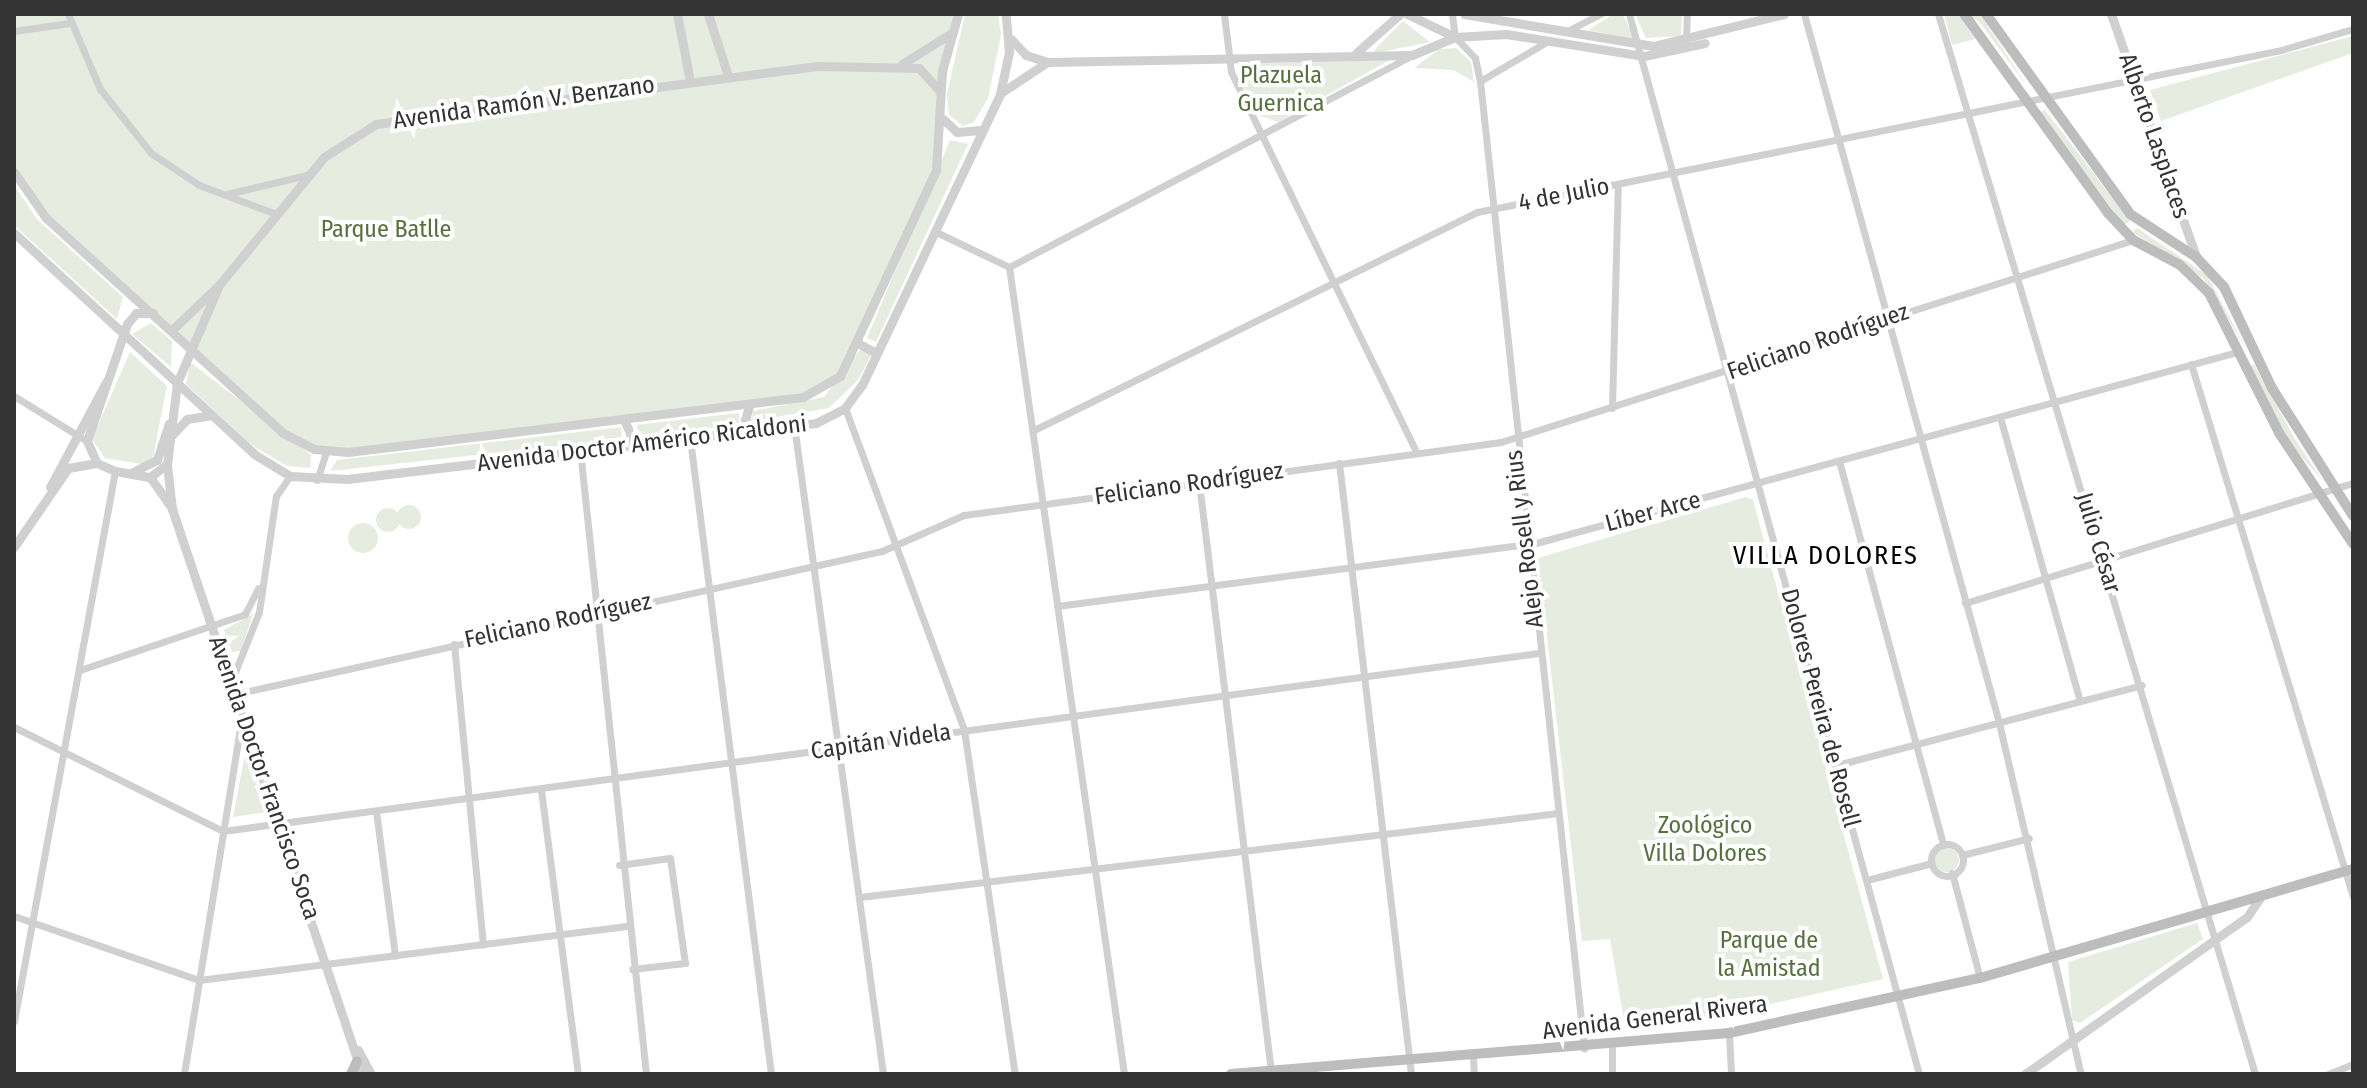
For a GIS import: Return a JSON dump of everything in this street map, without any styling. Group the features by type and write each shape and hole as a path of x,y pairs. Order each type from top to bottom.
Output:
{"main road":[{"path":"1964,14 2133,240 2202,284 2317,493 2353,544"},
{"path":"1986,14 2130,214 2196,257 2224,287 2272,388 2353,516"},
{"name":"Avenida General Rivera","path":"1231,1074 1612,1048 1729,1033 1899,999 1980,978 2350,870"},
{"path":"351,1074 357,1061"}],"street":[{"path":"677,14 690,81"},
{"path":"708,14 728,76"},
{"name":"Avenida Doctor Américo Ricaldoni","path":"326,453 749,406 820,391 840,376 936,170 942,118 941,94 950,34 958,14"},
{"path":"1006,14 1009,36 1000,94 877,353 845,408 899,545 964,730 1015,1074"},
{"path":"1224,14 1226,58 1416,452"},
{"path":"1351,55 1375,43 1400,14"},
{"path":"1407,14 1455,37 1550,40 1643,50 1719,35 1784,14"},
{"path":"1452,14 1455,37"},
{"path":"1464,14 1643,50 1719,35"},
{"path":"1564,33 1601,14"},
{"name":"Dolores Pereira de Rosell","path":"1629,14 1643,50 1919,1074"},
{"path":"1686,42 1687,14"},
{"path":"1804,14 1834,138 1999,723 2029,838 2081,1074"},
{"name":"Julio César","path":"1938,14 2142,685 2255,1074"},
{"name":"Alberto Lasplaces","path":"2111,14 2196,257"},
{"path":"14,31 69,18 127,128 178,174 217,193 276,214"},
{"name":"4 de Julio","path":"1034,430 1334,281 1491,209 2046,98 2353,29"},
{"name":"Avenida Ramón V. Benzano","path":"899,65 950,34"},
{"path":"1009,36 1026,55 1048,62 1412,55"},
{"path":"1009,267 1412,55 1455,37"},
{"name":"Alejo Rosell y Rius","path":"1455,37 1475,58 1480,81 1513,436 1584,1049"},
{"path":"1480,81 1550,40"},
{"path":"1000,94 1048,62"},
{"name":"Avenida Ramón V. Benzano","path":"172,330 219,285 307,175 338,144 391,120 728,76 899,65 929,74 941,94"},
{"path":"942,118 957,132 981,130"},
{"path":"14,172 46,218 283,433 326,453 317,480"},
{"path":"217,193 257,191 307,175"},
{"path":"1612,408 1618,184"},
{"path":"934,231 1009,267"},
{"name":"Avenida Doctor Américo Ricaldoni","path":"14,233 212,415 290,476 317,480 690,439 794,425 845,408"},
{"name":"Feliciano Rodríguez","path":"235,694 899,545 949,519 1513,436 1729,372 1885,318 2133,240"},
{"path":"1009,267 1034,430 1092,869 1124,1074"},
{"name":"Avenida Ramón V. Benzano","path":"189,346 219,285"},
{"path":"87,441 123,334 136,313 153,313"},
{"path":"857,343 877,353"},
{"name":"Avenida Doctor Francisco Soca","path":"189,346 177,383 169,424 172,435 167,465 172,509 356,1047 371,1074"},
{"name":"Líber Arce","path":"1057,606 1525,542 1759,483 2237,352"},
{"path":"2191,364 2236,517 2350,870 2353,897"},
{"path":"14,546 50,488 106,382"},
{"path":"14,396 87,441 97,463"},
{"path":"749,406 745,420 752,431"},
{"path":"172,435 187,419 212,415"},
{"path":"2000,417 2080,701"},
{"path":"624,420 631,435 626,445"},
{"path":"131,473 157,460 169,424"},
{"path":"794,425 841,748 883,1074"},
{"path":"690,439 771,1074"},
{"path":"580,450 598,612 619,865 646,1074"},
{"path":"1839,461 1915,745 1947,844 1962,855"},
{"path":"50,488 73,465 97,463 115,471 150,477 167,465"},
{"path":"1339,463 1411,1074"},
{"path":"14,1021 115,471"},
{"path":"231,682 256,624 276,496 290,476"},
{"name":"Avenida Doctor Francisco Soca","path":"150,477 172,509"},
{"path":"1199,483 1271,1073"},
{"path":"1965,603 2353,483"},
{"path":"80,670 245,614 260,583"},
{"path":"454,644 483,945"},
{"name":"Capitán Videla","path":"223,831 964,730 1365,680 1538,653"},
{"path":"1837,765 2142,685"},
{"path":"184,1074 243,715"},
{"path":"14,727 223,831"},
{"path":"541,790 578,1074"},
{"path":"376,811 395,956"},
{"path":"860,897 1558,813"},
{"path":"1980,978 1952,873 1962,855 2029,838"},
{"path":"1932,863 1932,852 1947,844"},
{"path":"619,865 670,858 685,963 632,969"},
{"path":"1867,880 1932,863 1952,873"},
{"path":"2025,1074 2071,1037 2247,917 2260,898"},
{"path":"14,916 199,980 627,926"},
{"path":"1729,1033 1731,1074"},
{"name":"Avenida Doctor Francisco Soca","path":"356,1047 362,1074"},
{"path":"1612,1048 1612,1074"},
{"path":"1473,1057 1474,1074"},
{"path":"2328,1074 2353,1064"}],"green space":[{"name":"Parque Batlle","path":"14,14 958,14 941,105 941,158 847,364 820,391 348,452 293,440 46,218 14,172"},
{"path":"965,14 998,14 1001,35 988,98 974,122 963,126 949,115 947,94"},
{"path":"1614,14 1623,14 1634,39 1588,30"},
{"path":"1635,14 1682,14 1681,36 1646,38"},
{"path":"1944,14 1958,14 1975,39 1952,45"},
{"path":"1969,14 1980,14 2027,86 1981,24"},
{"path":"1403,21 1430,42 1375,53 1375,49"},
{"path":"2353,36 2353,53 2161,121 2150,90"},
{"path":"1456,48 1471,62 1474,82 1453,70 1414,68 1439,49"},
{"name":"Plazuela Guernica","path":"1390,60 1278,122 1258,115 1243,87 1245,73 1257,63"},
{"path":"2045,110 2130,221 2124,225 2040,112"},
{"path":"950,140 968,144 876,342 867,338"},
{"path":"14,185 37,219 123,297 117,319 14,225"},
{"path":"2137,228 2207,275 2250,356 2204,279 2132,232"},
{"path":"151,323 172,341 171,367 132,334"},
{"path":"860,350 871,355 858,380 829,408 751,421 753,411 824,397"},
{"path":"130,352 167,386 153,457 142,464 105,458 92,439"},
{"path":"190,362 311,455 310,468 287,466 250,444 186,384"},
{"path":"2254,364 2295,439 2323,481 2289,443 2248,366"},
{"path":"739,413 740,424 636,437 635,425"},
{"path":"621,427 622,439 330,471 337,460"},
{"name":"Zoológico Villa Dolores","path":"1746,497 1753,500 1883,979 1721,1015 1625,1026 1610,939 1582,941 1538,558"},
{"path":"409,505 418,508 421,517 418,526 409,529 400,526 397,517 400,508"},
{"path":"388,508 397,511 400,520 397,529 388,532 379,529 376,520 379,511"},
{"path":"363,523 374,527 378,538 374,549 363,553 352,549 348,538 352,527"},
{"path":"253,614 241,651 232,652 224,630"},
{"path":"247,757 267,812 233,817 244,759"},
{"path":"1947,848 1955,852 1959,860 1955,868 1947,872 1939,868 1935,860 1939,852"},
{"path":"2197,923 2203,939 2080,1023 2072,1020 2068,962"}],"district":[{"name":"VILLA DOLORES","path":"1826,556"}],"park label":[{"name":"Parque de la Amistad","path":"1769,955"}]}
